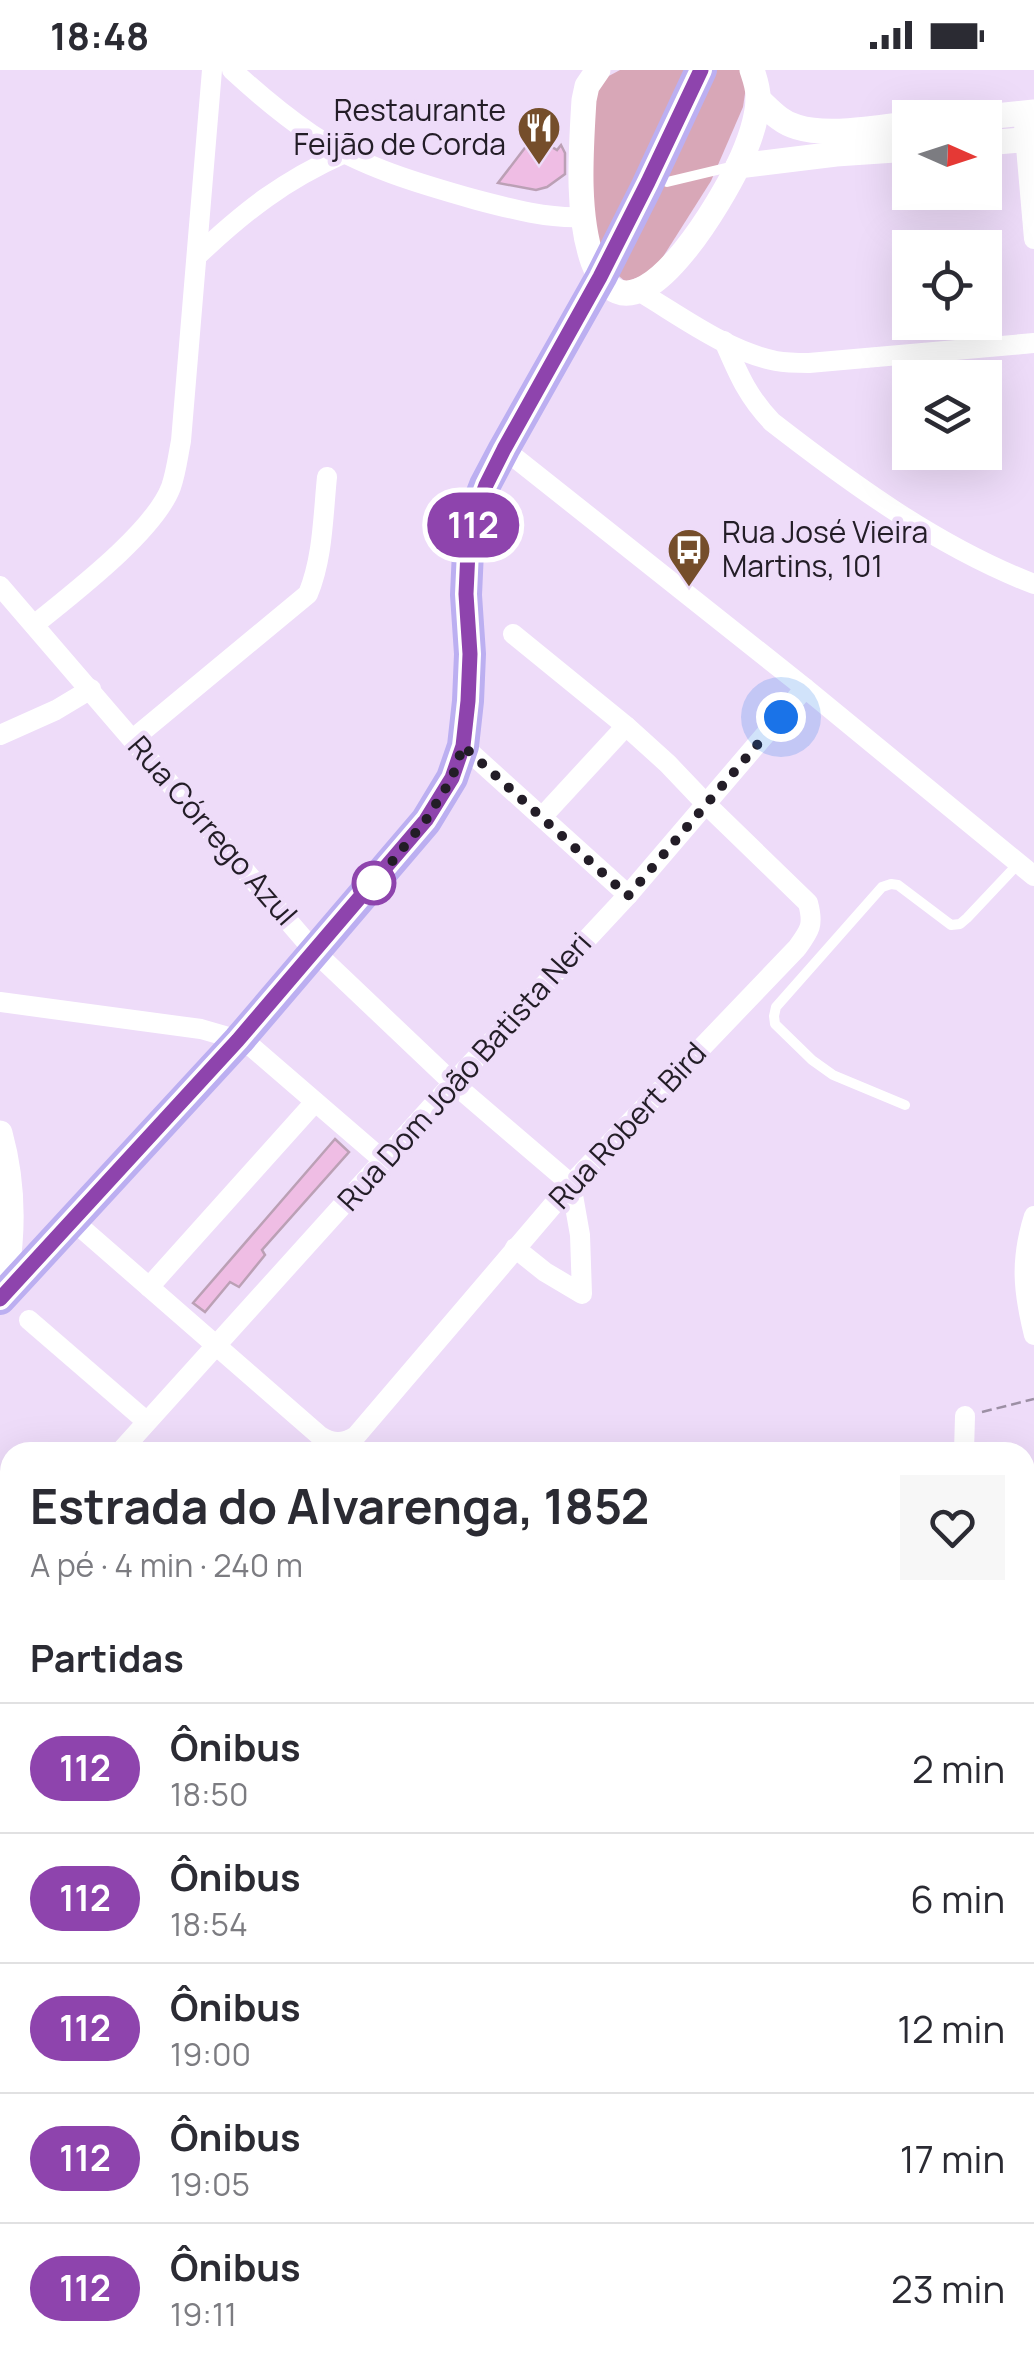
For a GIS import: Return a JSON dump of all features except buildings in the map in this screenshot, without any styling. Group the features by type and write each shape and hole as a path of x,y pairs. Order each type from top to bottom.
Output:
{"main road":[{"path":"1,1297 238,1040 426,820 452,778 463,746 470,654 468,551 476,512 504,449 600,277 701,70"}],"street":[{"path":"34,625 125,546 159,509 171,486 181,441 212,70"},
{"path":"232,70 312,134 394,175 477,200 543,214 584,217"},
{"path":"587,75 582,135 584,217 593,264 600,277 622,294 640,292 653,284 690,244 738,166 758,99 752,70"},
{"path":"758,99 778,117 835,142 892,147"},
{"path":"1002,115 1028,112 1034,239"},
{"path":"738,166 892,128"},
{"path":"1002,142 1030,140"},
{"path":"196,256 274,190 345,153"},
{"path":"640,292 724,341 779,362 808,363 1034,342"},
{"path":"724,341 740,380 772,422 900,514 1034,584"},
{"path":"504,449 1026,869"},
{"path":"133,740 308,594 318,558 327,477"},
{"name":"Rua Córrego Azul","path":"0,586 314,951 452,1083 571,1184"},
{"name":"Rua Robert Bird","path":"216,1346 320,1436 334,1442 356,1436 571,1184 810,930 812,916 808,903 668,764 513,634"},
{"name":"Rua Dom João Batista Neri","path":"128,1442 452,1083 628,896 805,688"},
{"path":"0,735 91,689"},
{"path":"542,817 626,726"},
{"path":"463,746 628,896"},
{"path":"0,1002 201,1029 238,1040 253,1048 384,1162"},
{"path":"150,1287 315,1102"},
{"path":"0,1133 9,1176 11,1230 10,1260 1,1297"},
{"path":"515,1248 582,1294 580,1235 571,1184"},
{"path":"1034,1216 1023,1270 1034,1336"},
{"path":"71,1219 216,1346"},
{"path":"11,1230 20,1254 32,1263"},
{"path":"29,1320 146,1421"},
{"path":"964,1416 964,1442"}],"lane":[{"path":"667,182 738,166"},
{"path":"905,1105 849,1084 812,1060 776,1024 776,1007 882,886 898,885 951,926 960,924 1026,869"}],"path":[{"path":"964,1416 1034,1399"}],"shaded area":[{"path":"620,70 742,70 746,87 743,107 711,181 654,271 626,282 613,271 590,224 590,92"}],"bus line":[{"name":"112","path":"0,1299 238,1040 372,886 426,820 452,778 463,746 468,701 466,594 468,551 476,512 504,449 600,277 701,70"}],"place":[{"name":"Restaurante Feijão de Corda","path":"539,166"},
{"name":"Rua José Vieira Martins, 101","path":"689,588"}],"route":[{"path":"374,883 372,886 426,820 452,778 463,746 628,896 781,717"}]}
